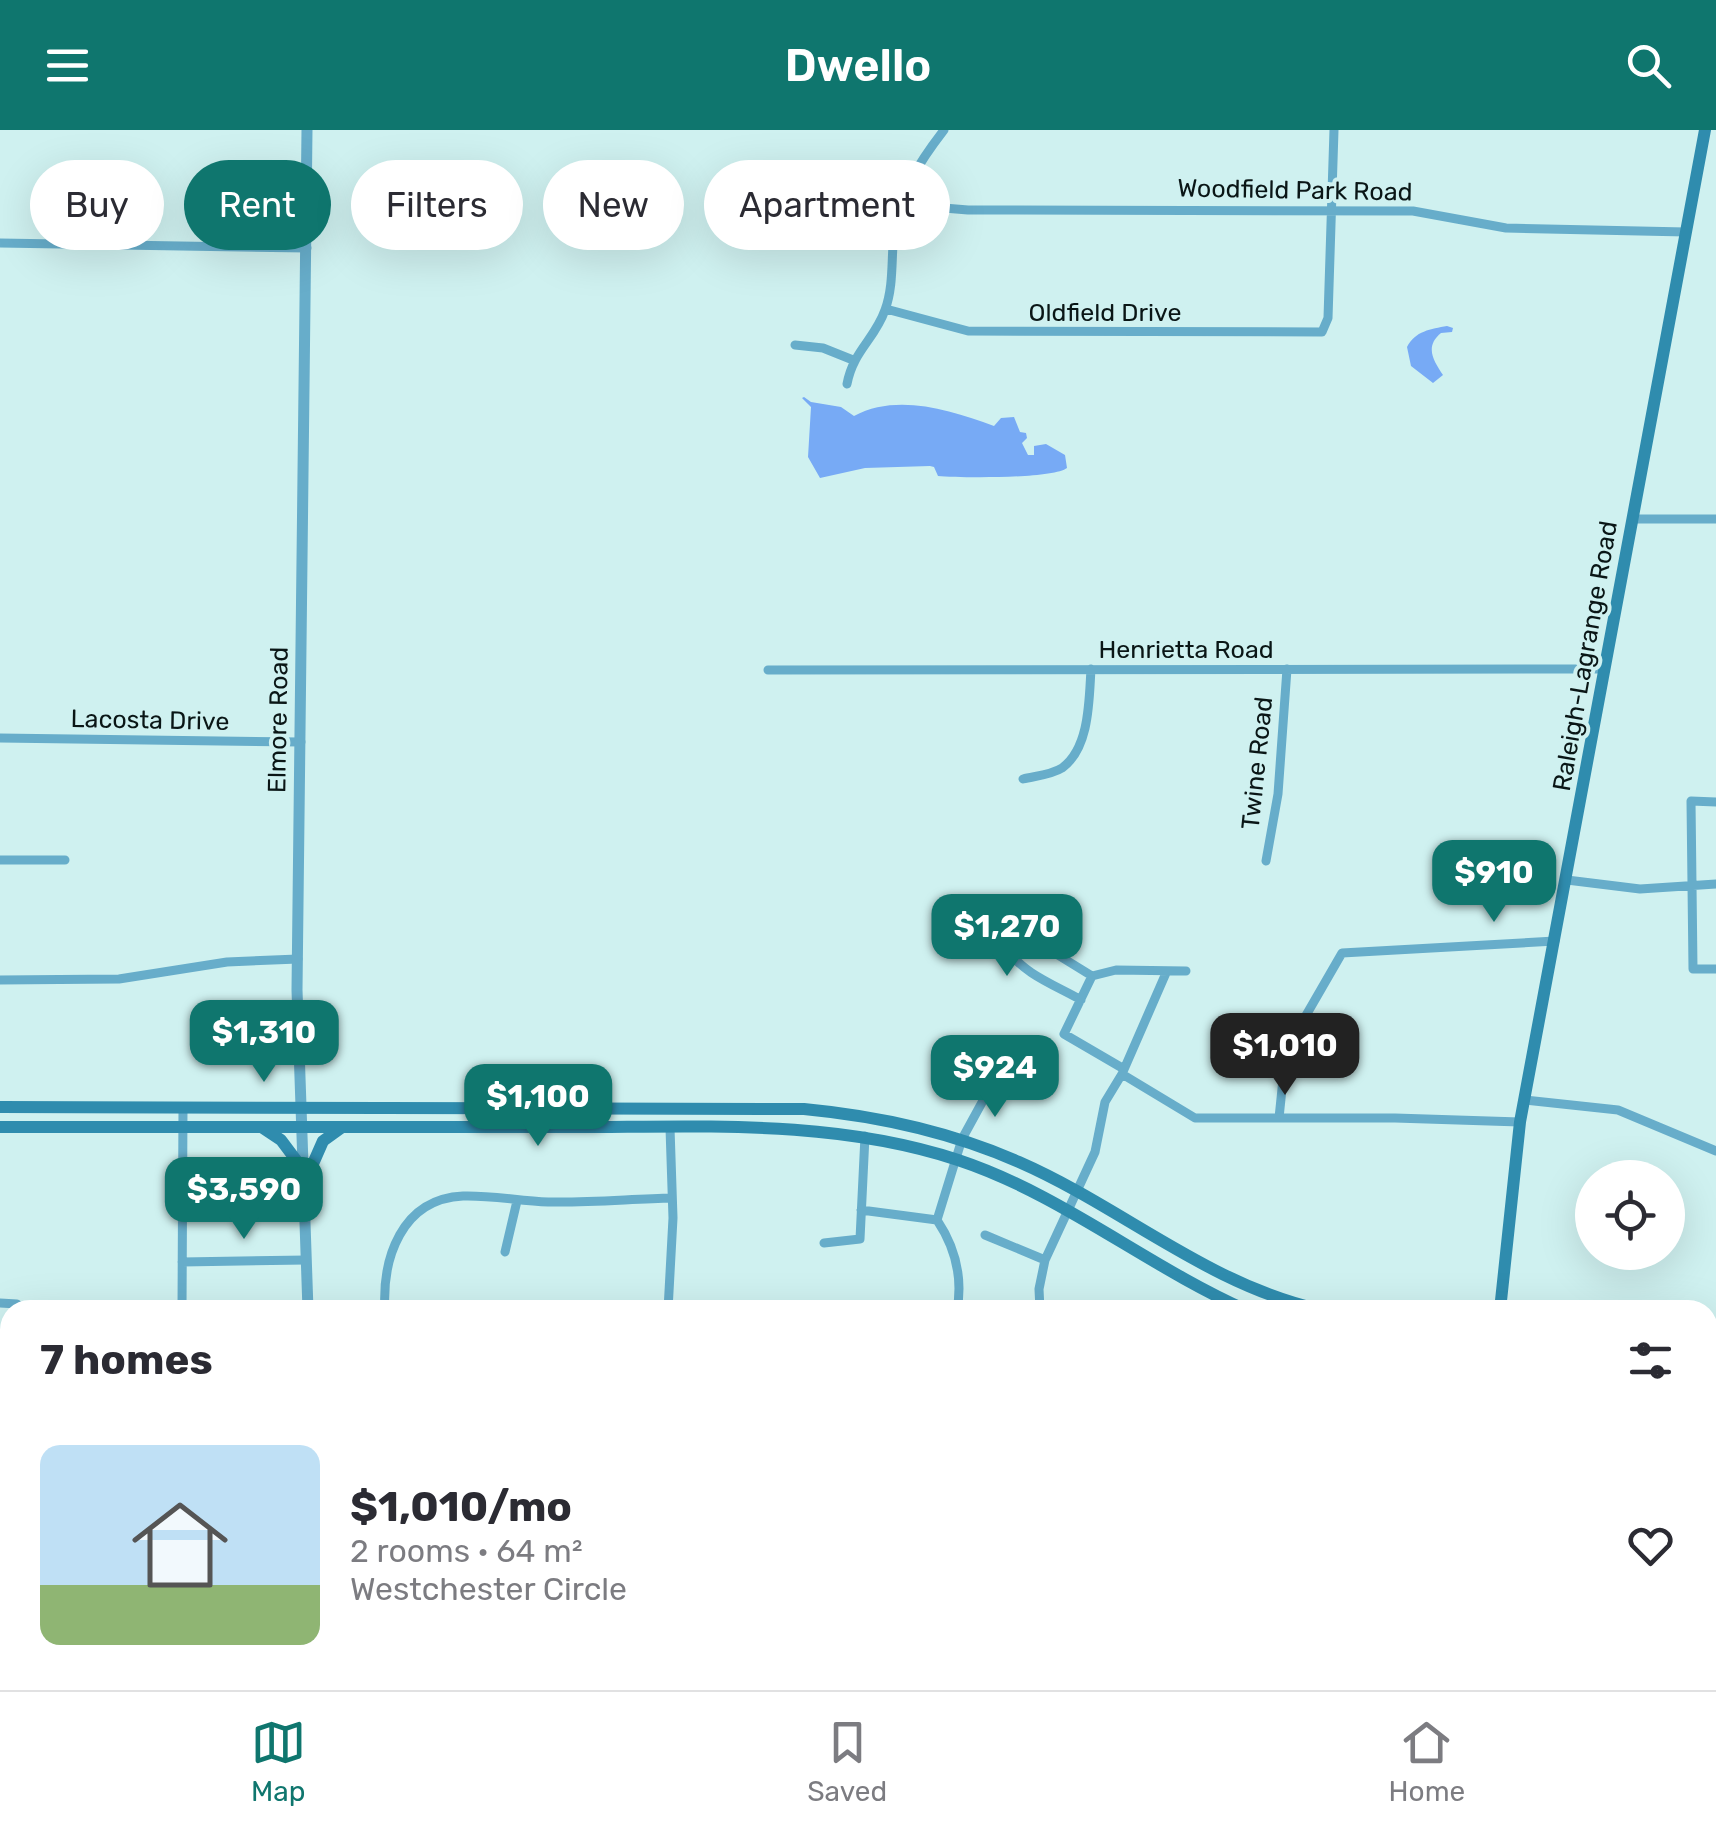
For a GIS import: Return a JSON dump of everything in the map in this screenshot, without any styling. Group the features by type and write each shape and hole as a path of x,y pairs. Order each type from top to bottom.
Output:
{"main road":[{"name":"Raleigh-Lagrange Road","path":"1501,1300 1520,1122 1704,130"},
{"path":"0,1107 804,1108 857,1114 959,1150 1015,1182 1071,1202 1280,1300"},
{"path":"516,1108 516,1127"},
{"path":"804,1108 804,1130"},
{"path":"261,1127 281,1140 302,1168"},
{"path":"302,1191 323,1141 343,1127"},
{"path":"0,1128 733,1127 865,1136 1022,1162 1164,1270 1226,1300"}],"street":[{"name":"Elmore Road","path":"307,130 307,160"},
{"path":"923,160 944,130"},
{"path":"1332,210 1334,130"},
{"name":"Woodfield Park Road","path":"950,208 1420,211 1520,229 1686,232"},
{"name":"Oldfield Drive","path":"886,309 966,331 1310,334 1325,329 1332,210"},
{"path":"0,243 184,246"},
{"name":"Elmore Road","path":"307,250 298,960 308,1300"},
{"path":"847,384 853,360 886,309 892,250"},
{"path":"794,345 824,348 853,360"},
{"path":"1633,518 1716,519"},
{"path":"1023,780 1056,771 1072,758 1088,708 1091,669"},
{"name":"Twine Road","path":"1266,861 1278,794 1286,669"},
{"name":"Henrietta Road","path":"768,670 1605,669"},
{"name":"Lacosta Drive","path":"0,738 300,742"},
{"path":"1716,802 1691,802 1693,968 1716,969"},
{"path":"0,860 65,860"},
{"path":"1567,880 1640,889 1716,884"},
{"path":"1081,1000 1022,966 1012,956 1008,950 1019,931 1092,976 1116,970 1186,971"},
{"path":"1279,1118 1286,1050 1342,953 1555,941"},
{"path":"0,980 119,979 227,962 298,960"},
{"path":"1040,1300 1045,1260 1094,1152 1105,1102 1123,1072 1166,973"},
{"path":"1092,976 1064,1034 1195,1118 1520,1122"},
{"path":"957,1300 953,1244 938,1220 959,1150 997,1075"},
{"path":"1526,1100 1618,1110 1716,1150"},
{"path":"182,1300 183,1107"},
{"path":"668,1300 670,1128"},
{"path":"824,1243 860,1239 865,1136"},
{"path":"385,1300 387,1260 406,1225 422,1210 448,1199 462,1196 590,1202 672,1198"},
{"path":"505,1252 517,1201"},
{"path":"861,1210 938,1220"},
{"path":"984,1235 1045,1260"},
{"path":"182,1262 306,1260"}],"water":[{"path":"1447,326 1453,328 1452,332 1441,333 1433,344 1434,359 1443,375 1433,383 1411,366 1407,347 1419,334"},
{"path":"804,397 811,402 841,407 854,416 871,409 906,405 960,414 994,426 1001,418 1014,417 1020,432 1026,433 1022,443 1028,455 1034,455 1034,446 1046,444 1065,455 1067,468 1026,476 985,477 938,476 930,466 865,468 820,478 808,457 811,407"}]}
